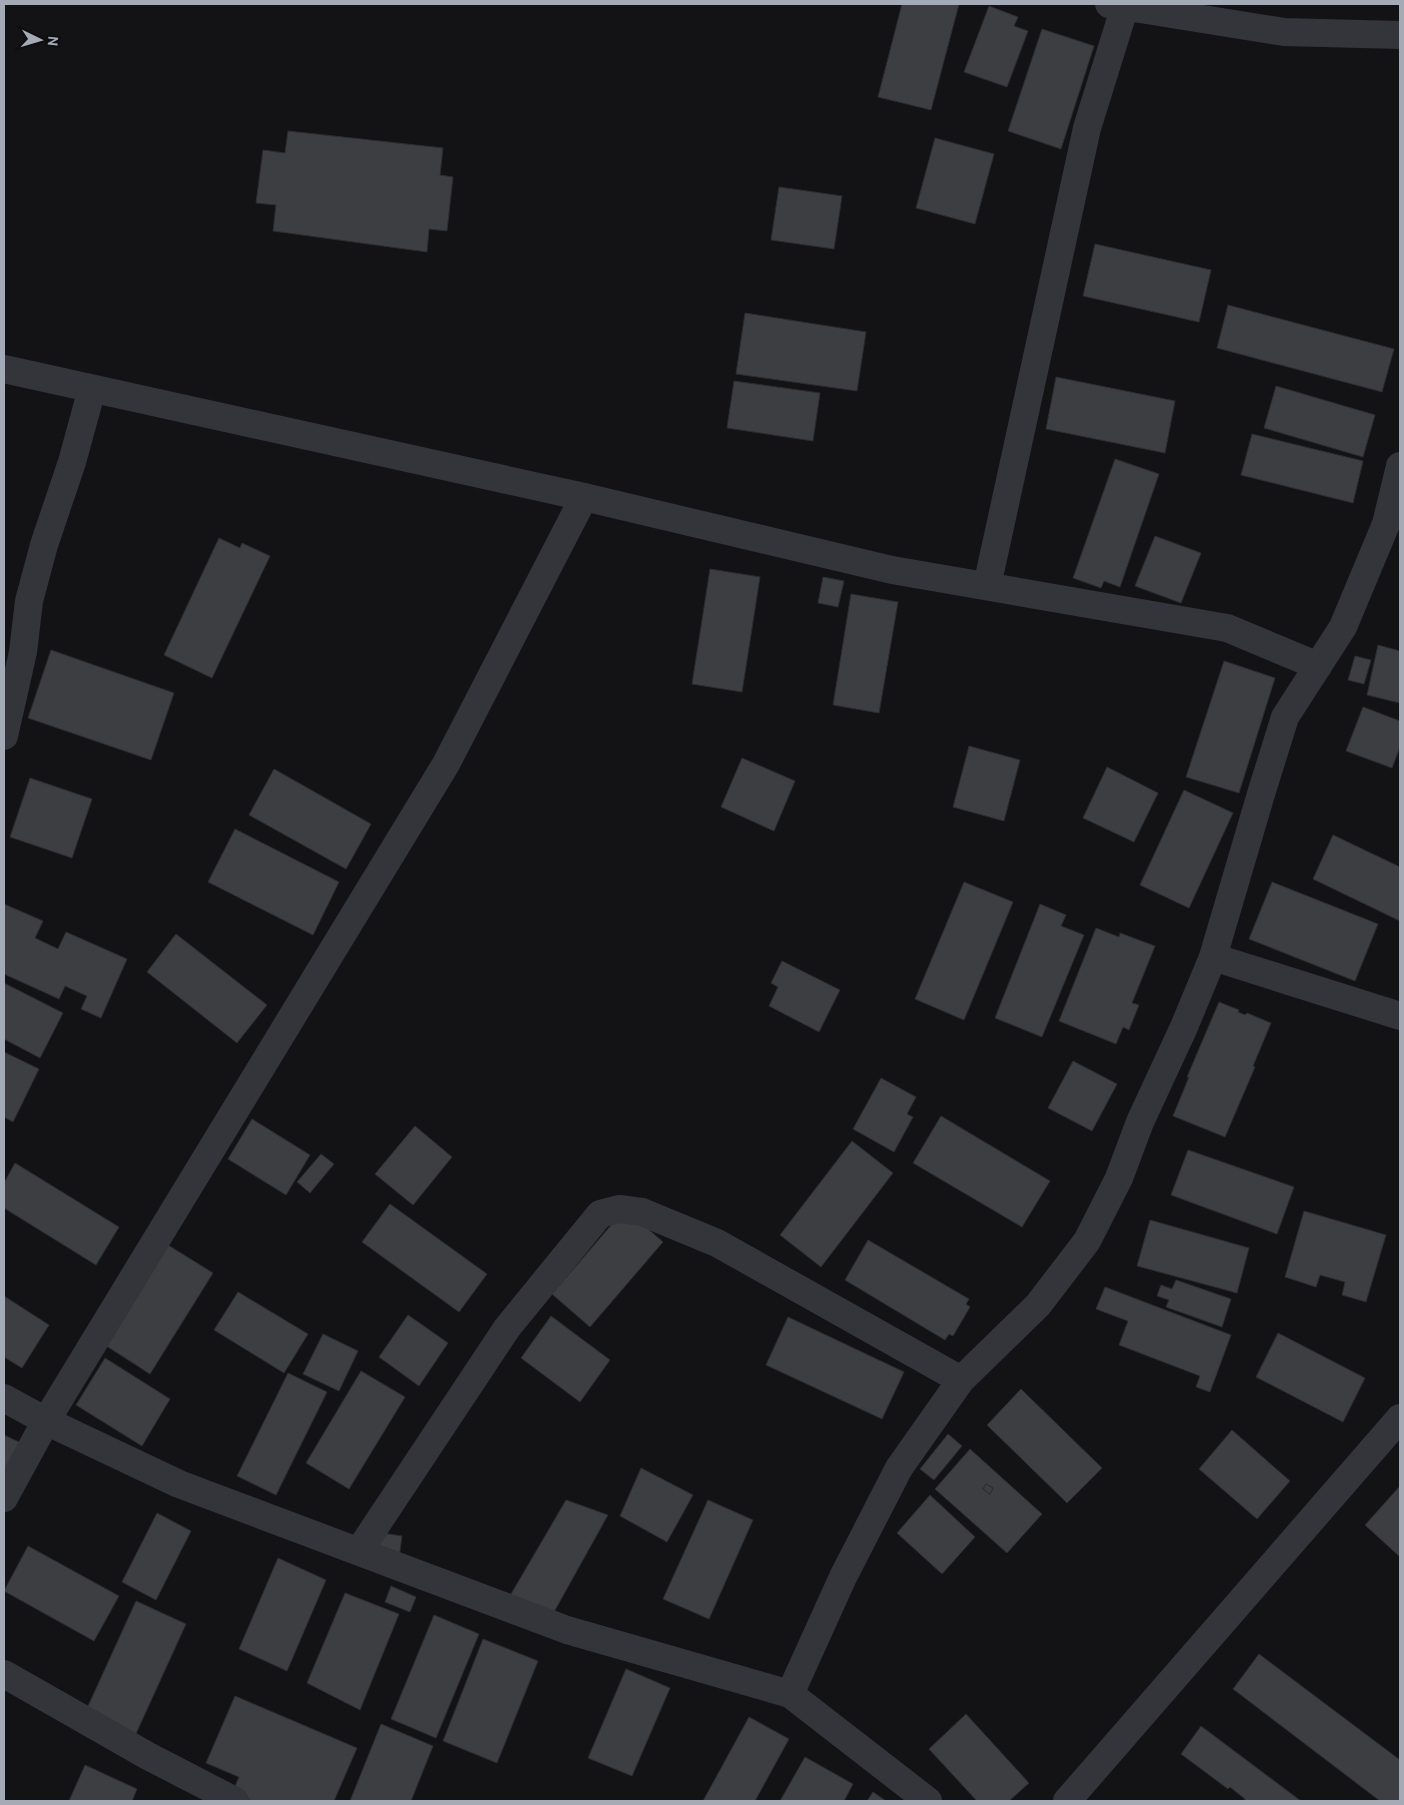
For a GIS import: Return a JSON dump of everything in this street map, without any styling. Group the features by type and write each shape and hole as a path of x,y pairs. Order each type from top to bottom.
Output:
{"street":[{"path":"987,586 1087,128 1117,5 1284,32 1400,34"},
{"path":"4,369 584,497 892,570 1227,628 1318,666"},
{"path":"4,736 23,652 29,601 44,545 72,462 92,389"},
{"path":"790,1694 844,1577 899,1468 961,1380 1038,1305 1087,1241 1119,1178 1140,1122 1213,957 1261,794 1286,717 1343,627 1386,524 1400,466"},
{"path":"4,1498 46,1421 446,764 584,497"},
{"path":"1213,957 1400,1016"},
{"path":"359,1551 507,1328 600,1214 619,1209 642,1212 717,1243 961,1380"},
{"path":"4,1398 46,1421 179,1484 567,1630 790,1694 928,1801"},
{"path":"1067,1801 1400,1418"},
{"path":"4,1674 148,1756 236,1801"}],"building":[{"path":"902,4 959,4 931,110 878,97"},
{"path":"989,6 1018,17 1014,26 1028,31 1007,87 964,72"},
{"path":"1042,29 1094,46 1061,149 1008,131"},
{"path":"288,131 443,148 440,175 453,177 447,231 429,229 427,252 273,231 276,205 256,203 263,150 285,153"},
{"path":"935,138 994,154 975,224 916,208"},
{"path":"779,187 842,196 834,249 771,240"},
{"path":"1095,244 1211,270 1199,322 1083,296"},
{"path":"1228,305 1394,349 1382,392 1217,348"},
{"path":"745,313 866,332 857,391 736,374"},
{"path":"1056,377 1175,401 1165,453 1046,429"},
{"path":"734,381 820,393 813,441 727,428"},
{"path":"1276,386 1375,415 1363,457 1264,428"},
{"path":"1252,434 1363,461 1353,503 1241,475"},
{"path":"1115,459 1159,474 1120,587 1104,581 1101,588 1073,578"},
{"path":"1155,536 1201,553 1181,603 1135,586"},
{"path":"219,538 240,548 242,543 270,556 212,678 164,655"},
{"path":"710,569 760,577 742,692 692,684"},
{"path":"823,577 844,581 838,607 818,603"},
{"path":"851,594 898,602 879,713 833,705"},
{"path":"1378,645 1400,651 1400,703 1367,695"},
{"path":"51,650 174,693 151,760 28,718"},
{"path":"1355,656 1371,660 1364,684 1348,680"},
{"path":"1224,661 1275,678 1239,793 1186,777"},
{"path":"1363,707 1400,721 1400,747 1392,768 1346,751"},
{"path":"969,746 1020,760 1004,821 953,807"},
{"path":"742,758 795,781 774,831 721,807"},
{"path":"1107,767 1158,793 1134,842 1083,818"},
{"path":"274,769 371,824 346,869 249,815"},
{"path":"30,778 92,799 72,858 10,837"},
{"path":"1184,790 1233,813 1189,908 1140,885"},
{"path":"235,829 339,882 313,935 208,882"},
{"path":"1333,835 1400,867 1400,921 1313,879"},
{"path":"964,882 1013,902 964,1020 915,999"},
{"path":"1272,882 1378,924 1355,981 1249,939"},
{"path":"4,904 43,921 35,938 58,949 66,932 127,959 101,1018 81,1009 87,996 65,986 59,999 4,974"},
{"path":"1040,904 1066,915 1061,926 1084,935 1042,1037 995,1018"},
{"path":"1096,928 1119,937 1120,933 1155,946 1132,1003 1139,1005 1129,1030 1123,1027 1116,1044 1059,1021"},
{"path":"176,934 267,1005 237,1043 147,972"},
{"path":"782,961 840,990 819,1032 769,1006 778,987 771,983"},
{"path":"4,983 63,1013 40,1058 4,1039"},
{"path":"1219,1002 1239,1010 1238,1012 1245,1015 1247,1013 1271,1023 1253,1066 1255,1067 1225,1137 1173,1116 1189,1077 1187,1077"},
{"path":"4,1052 39,1069 13,1122 4,1117"},
{"path":"1073,1061 1117,1084 1092,1131 1048,1108"},
{"path":"881,1078 916,1097 907,1114 913,1117 894,1152 853,1129"},
{"path":"941,1116 1050,1181 1022,1227 913,1163"},
{"path":"252,1119 310,1155 286,1195 228,1159"},
{"path":"415,1126 452,1157 413,1205 375,1174"},
{"path":"852,1141 893,1173 821,1267 780,1235"},
{"path":"1188,1150 1294,1187 1277,1234 1171,1195"},
{"path":"321,1154 334,1164 310,1193 297,1182"},
{"path":"15,1163 119,1227 96,1265 4,1208 4,1183"},
{"path":"390,1204 487,1274 459,1312 362,1242"},
{"path":"625,1209 663,1242 590,1327 552,1294"},
{"path":"1304,1211 1386,1235 1366,1302 1342,1295 1345,1282 1320,1275 1316,1287 1285,1277"},
{"path":"1150,1220 1249,1248 1237,1293 1137,1266"},
{"path":"868,1240 969,1299 966,1304 970,1307 953,1336 949,1334 945,1340 845,1280"},
{"path":"168,1245 213,1273 150,1374 105,1345"},
{"path":"1176,1280 1231,1299 1222,1327 1166,1307 1169,1300 1157,1296 1161,1285 1172,1289"},
{"path":"1105,1287 1231,1335 1210,1392 1196,1387 1200,1376 1119,1345 1128,1321 1096,1309"},
{"path":"238,1292 308,1334 284,1373 214,1330"},
{"path":"4,1296 49,1325 22,1368 4,1357"},
{"path":"408,1315 448,1343 419,1386 379,1357"},
{"path":"551,1316 610,1360 580,1402 521,1358"},
{"path":"788,1317 904,1372 882,1419 766,1365"},
{"path":"1278,1333 1365,1378 1343,1422 1256,1377"},
{"path":"323,1334 358,1351 339,1391 303,1374"},
{"path":"105,1358 170,1399 142,1446 76,1405"},
{"path":"361,1371 405,1397 349,1489 306,1463"},
{"path":"288,1373 327,1392 276,1495 237,1476"},
{"path":"1021,1389 1102,1468 1067,1503 987,1425"},
{"path":"1232,1430 1290,1481 1257,1519 1199,1469"},
{"path":"948,1434 962,1446 934,1480 920,1469"},
{"path":"4,1435 21,1443 4,1478"},
{"path":"970,1449 1042,1514 1007,1553 935,1489","holes":["986,1484 993,1488 990,1494 983,1489"]},
{"path":"641,1468 693,1495 667,1542 620,1516"},
{"path":"986,1484 993,1488 990,1494 983,1489"},
{"path":"1400,1486 1400,1557 1365,1525"},
{"path":"930,1495 975,1537 942,1574 897,1533"},
{"path":"566,1500 608,1515 549,1621 507,1601"},
{"path":"708,1500 753,1520 709,1619 663,1599"},
{"path":"157,1513 191,1531 156,1600 122,1582"},
{"path":"375,1532 402,1536 399,1558 372,1554"},
{"path":"28,1546 119,1596 94,1641 4,1591"},
{"path":"278,1558 326,1580 287,1671 239,1649"},
{"path":"391,1586 416,1597 410,1612 385,1602"},
{"path":"345,1593 399,1614 360,1710 307,1683"},
{"path":"136,1601 186,1624 134,1738 84,1715"},
{"path":"434,1615 479,1634 436,1738 391,1719"},
{"path":"483,1639 538,1661 497,1763 443,1741"},
{"path":"1259,1654 1400,1760 1400,1801 1380,1801 1233,1689"},
{"path":"626,1669 670,1688 632,1776 588,1758"},
{"path":"235,1696 357,1748 334,1801 252,1801 232,1793 239,1777 206,1763"},
{"path":"966,1714 1029,1783 1009,1801 977,1801 929,1749"},
{"path":"749,1717 789,1739 755,1801 703,1801"},
{"path":"381,1724 433,1746 411,1801 350,1801"},
{"path":"1201,1726 1301,1801 1245,1801 1230,1787 1228,1789 1181,1754"},
{"path":"805,1757 853,1784 844,1801 780,1801"},
{"path":"85,1765 137,1789 132,1801 69,1801"},
{"path":"873,1792 886,1801 867,1801"}]}
